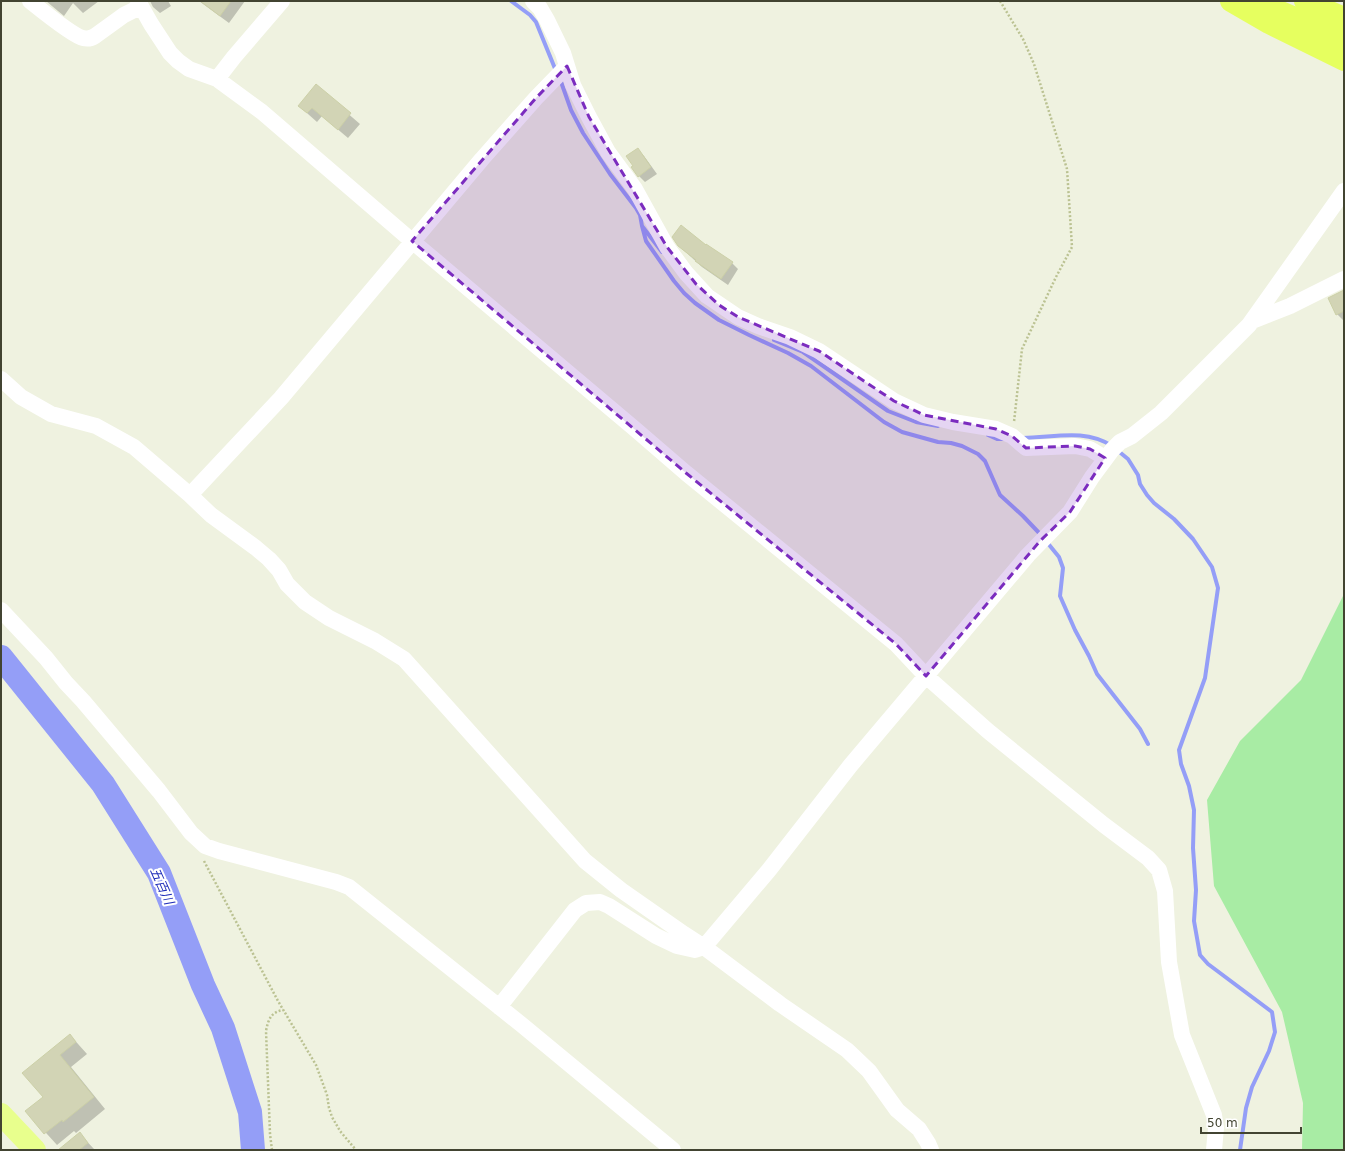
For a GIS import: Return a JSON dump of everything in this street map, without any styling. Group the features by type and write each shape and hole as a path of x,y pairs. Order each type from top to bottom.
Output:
{"highway":[{"path":"1231,1 1269,23 1344,60"},
{"path":"1254,1 1344,39"},
{"path":"1305,1 1344,18"}],"main road":[{"path":"1,1114 35,1150"}],"street":[{"path":"30,1 71,32 83,38 96,36 139,4 167,48 178,61 189,70 217,79 262,112 412,241 614,410 686,474 896,644 926,676 988,730 1104,825 1148,858 1159,870 1165,891 1169,962 1182,1035 1214,1114 1216,1128 1214,1150"},
{"path":"217,79 282,1"},
{"path":"532,1 540,8 547,20 563,53 573,85 608,152 635,189 667,247 686,273 707,296 738,317 758,326 790,337 819,351 889,397 924,415 953,422 996,429 1012,436 1026,448 1075,446 1090,449 1105,458"},
{"path":"190,495 281,398 412,241 536,98 567,66"},
{"path":"499,1007 575,910 586,903 600,902 609,906 656,936 677,946 695,950 704,947 769,870 850,766 1036,546 1070,512 1105,458 1120,442 1132,436 1161,413 1246,329 1344,191"},
{"path":"1252,321 1290,306 1344,279"},
{"path":"1,379 21,397 51,414 96,426 134,447 211,515 269,559 279,570 287,584 305,602 329,618 375,641 404,659 585,861 627,894 704,947 780,1004 836,1041 855,1056 869,1071 896,1110 918,1129 931,1150"},
{"path":"1,610 46,658 83,701 169,803 191,833 201,843 219,851 336,882 349,888 528,1030 673,1150"}],"path":[{"path":"1000,1 1023,39 1034,64 1067,169 1072,247 1056,276 1022,348 1012,436"},
{"path":"201,843 200,847 203,860 283,1010 316,1065 327,1095 332,1117 340,1131 356,1150"},
{"path":"272,1150 266,1031 268,1020 271,1016 277,1011 283,1010"}],"highlighted area":[{"path":"567,66 589,117 667,247 696,284 719,305 738,317 819,351 894,401 924,415 996,429 1012,436 1026,448 1075,446 1090,449 1105,458 1070,512 1040,541 926,676 896,644 686,473 412,241 536,98"}],"green space":[{"path":"1344,594 1344,1150 1302,1150 1303,1103 1282,1012 1214,886 1207,800 1240,741 1301,680"}],"building":[{"path":"200,1 231,1 220,16"},
{"path":"316,84 351,113 338,130 312,108 307,113 298,106"},
{"path":"638,148 651,167 638,177 626,156"},
{"path":"681,225 706,245 733,262 721,279 695,261 696,260 678,246 672,237"},
{"path":"1344,290 1344,311 1336,315 1328,298"},
{"path":"70,1034 76,1042 60,1055 94,1097 63,1122 62,1120 44,1134 25,1111 43,1097 22,1073"},
{"path":"80,1132 88,1143 79,1150 58,1150"}],"waterway":[{"path":"511,1 530,15 536,22 556,71"},
{"path":"560,79 571,110 583,133 610,174 636,208 640,215 642,226 662,252"},
{"path":"642,226 646,241 674,281 695,303 719,320 788,353 811,366 884,422 902,432 938,442 962,446 978,454 985,461 1000,495 1042,536"},
{"path":"774,340 803,352 888,411 916,422 938,426"},
{"path":"988,435 997,439 1004,439"},
{"path":"1023,438 1068,435 1090,437 1101,440 1112,446"},
{"path":"1117,450 1128,459 1138,475 1140,484 1147,495 1154,503 1174,519 1193,539 1212,567 1218,588 1205,678 1179,750 1181,764 1189,786 1194,810 1193,848 1196,890 1194,921 1200,955 1208,964 1272,1012 1275,1032 1269,1051 1252,1087 1246,1108 1240,1150"},
{"path":"1046,541 1059,557 1063,568 1060,596 1097,674 1140,729 1148,744"},
{"name":"五百川","path":"1,657 103,784 159,873 203,985 223,1028 250,1112 253,1150"}]}
